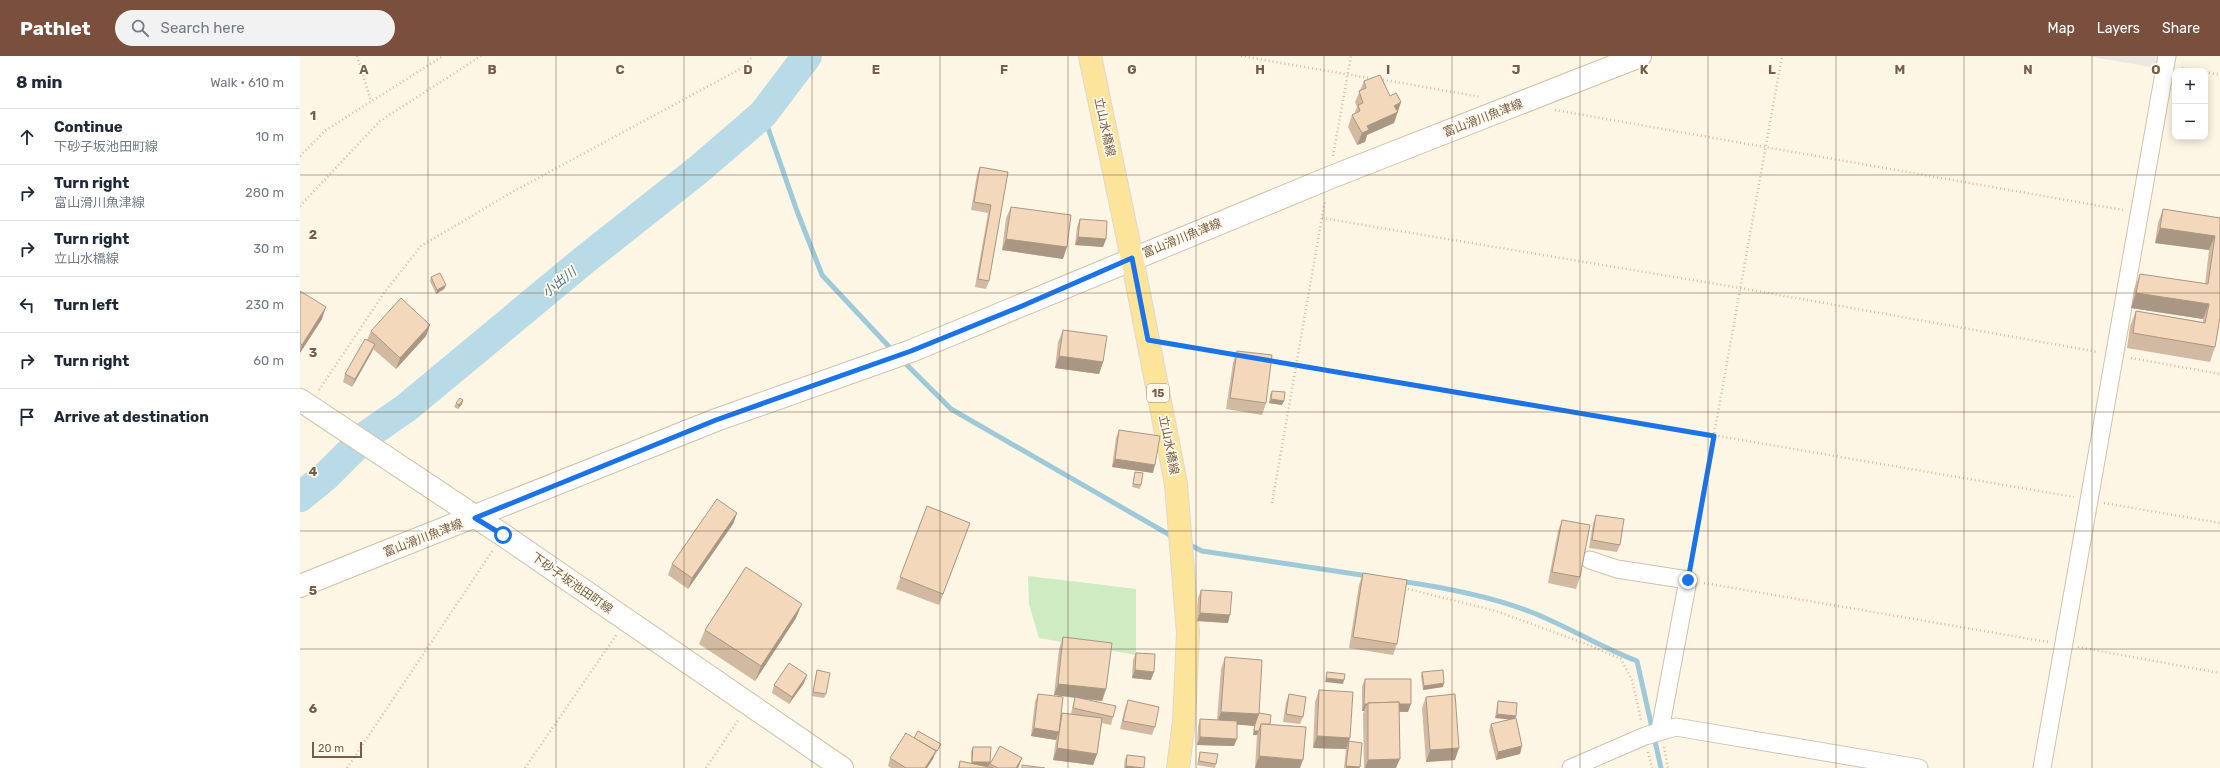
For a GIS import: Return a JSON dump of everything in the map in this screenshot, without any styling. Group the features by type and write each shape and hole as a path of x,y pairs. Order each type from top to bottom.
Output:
{"main road":[{"name":"立山水橋線","path":"1090,56 1132,258 1176,484 1184,564 1188,633 1184,722 1178,768"},
{"name":"富山滑川魚津線","path":"300,586 475,518 716,420 911,351 1022,306 1132,258 1329,178 1640,56"},
{"name":"下砂子坂池田町線","path":"304,403 475,518 503,535 626,621 842,768"}],"street":[{"path":"2042,768 2113,355 2167,56"},
{"path":"1590,560 1617,569 1688,580 1652,733"},
{"path":"1571,768 1652,733 1676,727 1919,768"}],"path":[{"path":"357,56 371,101"},
{"path":"300,156 326,130 443,56"},
{"path":"300,206 380,122 481,56"},
{"path":"304,403 384,293 421,246 514,192 742,68 752,56"},
{"path":"1241,56 1487,98"},
{"path":"1272,503 1351,56"},
{"path":"1782,56 1688,580 2220,672"},
{"path":"2208,73 2220,75"},
{"path":"1549,109 2139,212"},
{"path":"1322,218 1740,288 2220,374"},
{"path":"1148,340 1242,355"},
{"path":"1266,359 2220,523"},
{"path":"347,768 503,535"},
{"path":"1403,588 1496,611 1589,645 1621,659 1632,680 1652,733 1652,768"},
{"path":"525,768 626,621"},
{"path":"706,768 749,704"}],"shaded area":[{"path":"2087,56 2158,56 2156,68"}],"green space":[{"path":"1028,576 1136,589 1136,655 1039,638 1029,604"}],"building":[{"path":"1380,75 1390,96 1396,93 1401,102 1394,106 1398,112 1367,126 1369,130 1362,133 1352,115 1360,111 1358,105 1363,103 1359,91 1366,88 1364,81"},
{"path":"980,167 1008,172 989,281 978,279 991,205 974,202"},
{"path":"1011,207 1071,215 1067,247 1006,239"},
{"path":"2163,209 2220,218 2220,317 2215,347 2133,333 2136,311 2205,323 2209,304 2136,293 2140,274 2208,284 2215,236 2160,228"},
{"path":"1080,219 1107,221 1106,239 1078,237"},
{"path":"440,273 446,285 437,290 431,277"},
{"path":"300,291 326,307 302,345 300,343"},
{"path":"401,298 430,325 400,358 371,331"},
{"path":"1063,330 1107,336 1103,362 1059,356"},
{"path":"365,339 375,344 355,379 345,374"},
{"path":"1237,351 1272,355 1266,403 1230,398"},
{"path":"1272,391 1285,392 1284,401 1271,399"},
{"path":"460,398 463,400 459,405 456,403"},
{"path":"1119,430 1160,436 1155,465 1115,459"},
{"path":"1135,472 1143,473 1141,485 1133,484"},
{"path":"717,499 737,513 692,578 672,564"},
{"path":"927,506 970,523 943,594 900,577"},
{"path":"1596,515 1624,519 1620,545 1592,540"},
{"path":"1562,520 1590,525 1580,577 1552,572"},
{"path":"746,567 802,604 761,666 705,630"},
{"path":"1363,573 1407,580 1397,644 1353,637"},
{"path":"1201,590 1232,592 1230,615 1200,613"},
{"path":"1063,637 1112,643 1106,689 1058,684"},
{"path":"1136,653 1155,654 1154,672 1135,670"},
{"path":"1225,657 1262,660 1259,714 1221,712"},
{"path":"789,663 807,675 792,697 774,685"},
{"path":"817,670 830,673 826,694 813,692"},
{"path":"1443,670 1444,683 1424,686 1422,672"},
{"path":"1327,672 1345,674 1344,680 1326,678"},
{"path":"1365,679 1411,679 1411,704 1399,704 1399,702 1364,704"},
{"path":"1319,690 1353,692 1350,738 1317,736"},
{"path":"1038,694 1063,697 1059,732 1034,728"},
{"path":"1289,694 1306,697 1303,717 1286,714"},
{"path":"1455,694 1459,748 1430,750 1426,697"},
{"path":"1075,697 1116,706 1113,717 1073,708"},
{"path":"1128,700 1159,707 1155,727 1123,721"},
{"path":"1498,701 1517,703 1516,716 1497,714"},
{"path":"1399,702 1400,759 1368,760 1368,703"},
{"path":"1062,713 1102,718 1097,754 1057,748"},
{"path":"1259,713 1271,715 1270,724 1261,724 1259,731 1254,731 1255,724"},
{"path":"1516,718 1522,746 1498,752 1491,724"},
{"path":"1200,719 1237,721 1237,739 1200,737"},
{"path":"1261,724 1306,727 1303,760 1259,756"},
{"path":"918,731 941,744 937,751 914,738"},
{"path":"906,733 936,751 925,768 906,768 890,758"},
{"path":"1349,741 1362,743 1360,767 1346,766"},
{"path":"1000,746 1022,758 1016,768 998,768 990,764"},
{"path":"973,747 991,747 990,762 972,762"},
{"path":"1200,752 1218,754 1216,764 1199,761"},
{"path":"1127,755 1145,757 1144,768 1126,766"},
{"path":"960,761 993,768 959,768"},
{"path":"1022,765 1045,768 1022,768"}],"waterway":[{"name":"小出川","path":"300,497 327,475 367,435 406,408 583,261 698,170 763,114 807,56"},
{"path":"763,114 797,211 822,275 894,352"},
{"path":"902,360 951,409 1175,538"},
{"path":"1186,543 1202,551 1368,576"},
{"path":"1400,581 1467,593 1531,612 1637,661 1661,768"}],"route":[{"path":"503,535 475,518 716,420 911,351 1022,306 1132,258 1148,340 1297,364 1714,436 1688,580"}]}
